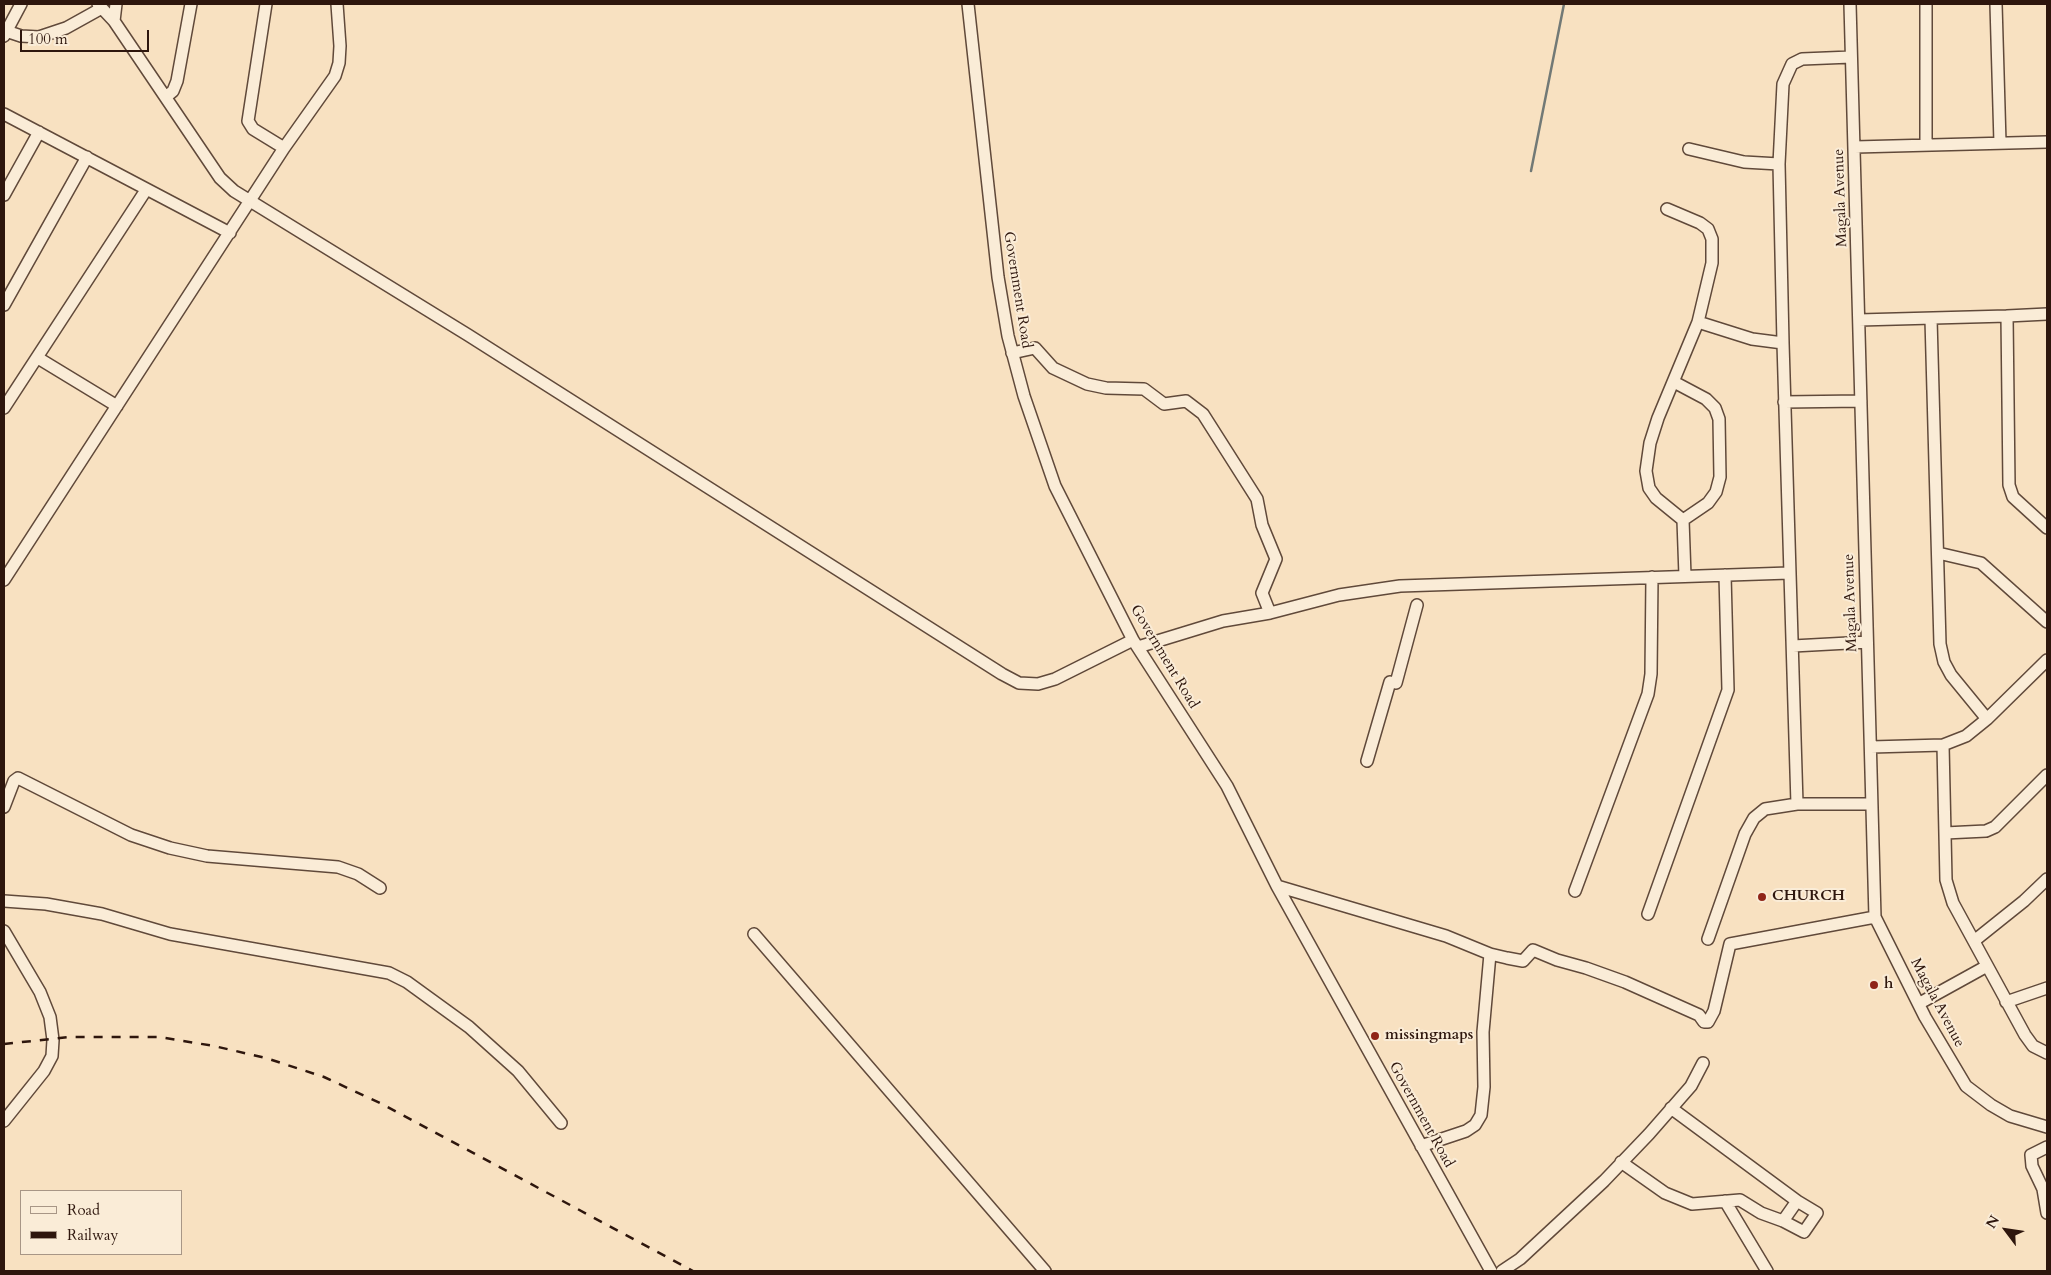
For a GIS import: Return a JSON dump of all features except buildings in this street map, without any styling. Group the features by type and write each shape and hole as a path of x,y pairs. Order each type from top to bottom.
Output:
{"street":[{"path":"21,4 5,34 39,37 66,28 100,6 114,21 167,96 220,178 234,191 805,546 1002,674 1019,683 1038,684 1135,643 1223,621 1270,613 1339,595 1400,586 1789,573"},
{"path":"114,21 116,4"},
{"path":"167,96 173,91 178,81 191,4"},
{"path":"266,4 248,121 253,130 284,148"},
{"path":"4,580 252,201 284,148 335,76 339,63 340,46 337,4"},
{"name":"Government Road","path":"968,4 998,277 1012,353 1024,396 1055,486 1135,643 1227,786 1277,886 1491,1271"},
{"name":"Magala Avenue","path":"1850,4 1860,320 1867,642 1872,747 1870,804 1875,917 1930,1026 1960,1078 1968,1088 2010,1116 2047,1127"},
{"path":"1926,4 1926,145"},
{"path":"1996,4 2000,143"},
{"path":"1797,804 1784,402 1779,164 1783,84 1792,64 1802,59 1851,57"},
{"path":"4,114 230,233"},
{"path":"4,195 39,132"},
{"path":"1855,147 2047,142"},
{"path":"1689,148 1744,162 1779,164"},
{"path":"4,305 87,157"},
{"path":"4,408 146,190"},
{"path":"1667,210 1700,223 1708,229 1712,239 1712,263 1698,322 1653,434 1646,471 1649,488 1656,498 1683,520 1685,576"},
{"path":"1860,320 2047,314"},
{"path":"2007,316 2009,485 2013,496 2020,505 2047,528"},
{"path":"1931,319 1940,644 1944,662 1951,675 1987,719"},
{"path":"1698,322 1752,339 1783,344"},
{"path":"1012,353 1035,348 1053,368 1086,384 1106,388 1144,389 1164,404 1186,401 1203,414 1257,499 1262,524 1276,559 1262,593 1270,613"},
{"path":"38,358 117,406"},
{"path":"1674,382 1706,400 1715,408 1719,419 1720,477 1716,492 1708,503 1683,520"},
{"path":"4,385 14,392"},
{"path":"1784,402 1861,400"},
{"path":"1938,553 1981,563 2047,622"},
{"path":"1648,914 1728,690 1725,575"},
{"path":"1575,891 1648,694 1651,674 1652,577"},
{"path":"1367,761 1416,604"},
{"path":"1793,646 1867,642"},
{"path":"1872,747 1943,745 1966,736 1987,719 2047,660"},
{"path":"1943,745 1946,880 1953,903 2006,1002 2033,1046 2047,1053"},
{"path":"1946,833 1986,831 1995,827 2047,775"},
{"path":"4,807 14,781 18,778 131,836 170,848 207,856 338,867 358,874 380,888"},
{"path":"1708,939 1749,826 1754,818 1765,809 1797,804 1870,804"},
{"path":"1974,941 2024,902 2047,879"},
{"path":"1277,886 1446,936 1490,954 1522,961 1533,950 1557,960 1625,982 1699,1016 1704,1022 1708,1022 1714,1011 1730,944 1875,917"},
{"path":"4,901 46,904 84,911 170,934 389,973 407,982 469,1027 518,1072 561,1123"},
{"path":"4,931 40,992 50,1017 53,1040 52,1056 44,1071 4,1121"},
{"path":"754,934 1045,1271"},
{"path":"1421,1146 1466,1131 1475,1125 1481,1115 1484,1087 1483,1032 1490,954"},
{"path":"1920,1003 1987,966"},
{"path":"2006,1002 2047,988"},
{"path":"1502,1271 1520,1259 1621,1162 1691,1086 1703,1063"},
{"path":"1621,1162 1665,1193 1692,1204 1740,1200 1761,1213 1783,1221 1804,1232 1817,1213 1797,1201 1671,1108"},
{"path":"2047,1147 2031,1155 2032,1166 2043,1189 2047,1213"},
{"path":"1725,1201 1767,1271"},
{"path":"1783,1221 1797,1201"}],"waterway":[{"path":"1531,171 1564,4"}],"railway":[{"path":"4,1044 70,1037 159,1037 214,1046 266,1058 324,1077 382,1104 693,1271"}],"place":[{"name":"CHURCH","path":"1762,897"},
{"name":"h","path":"1874,985"},
{"name":"missingmaps","path":"1375,1036"}]}
